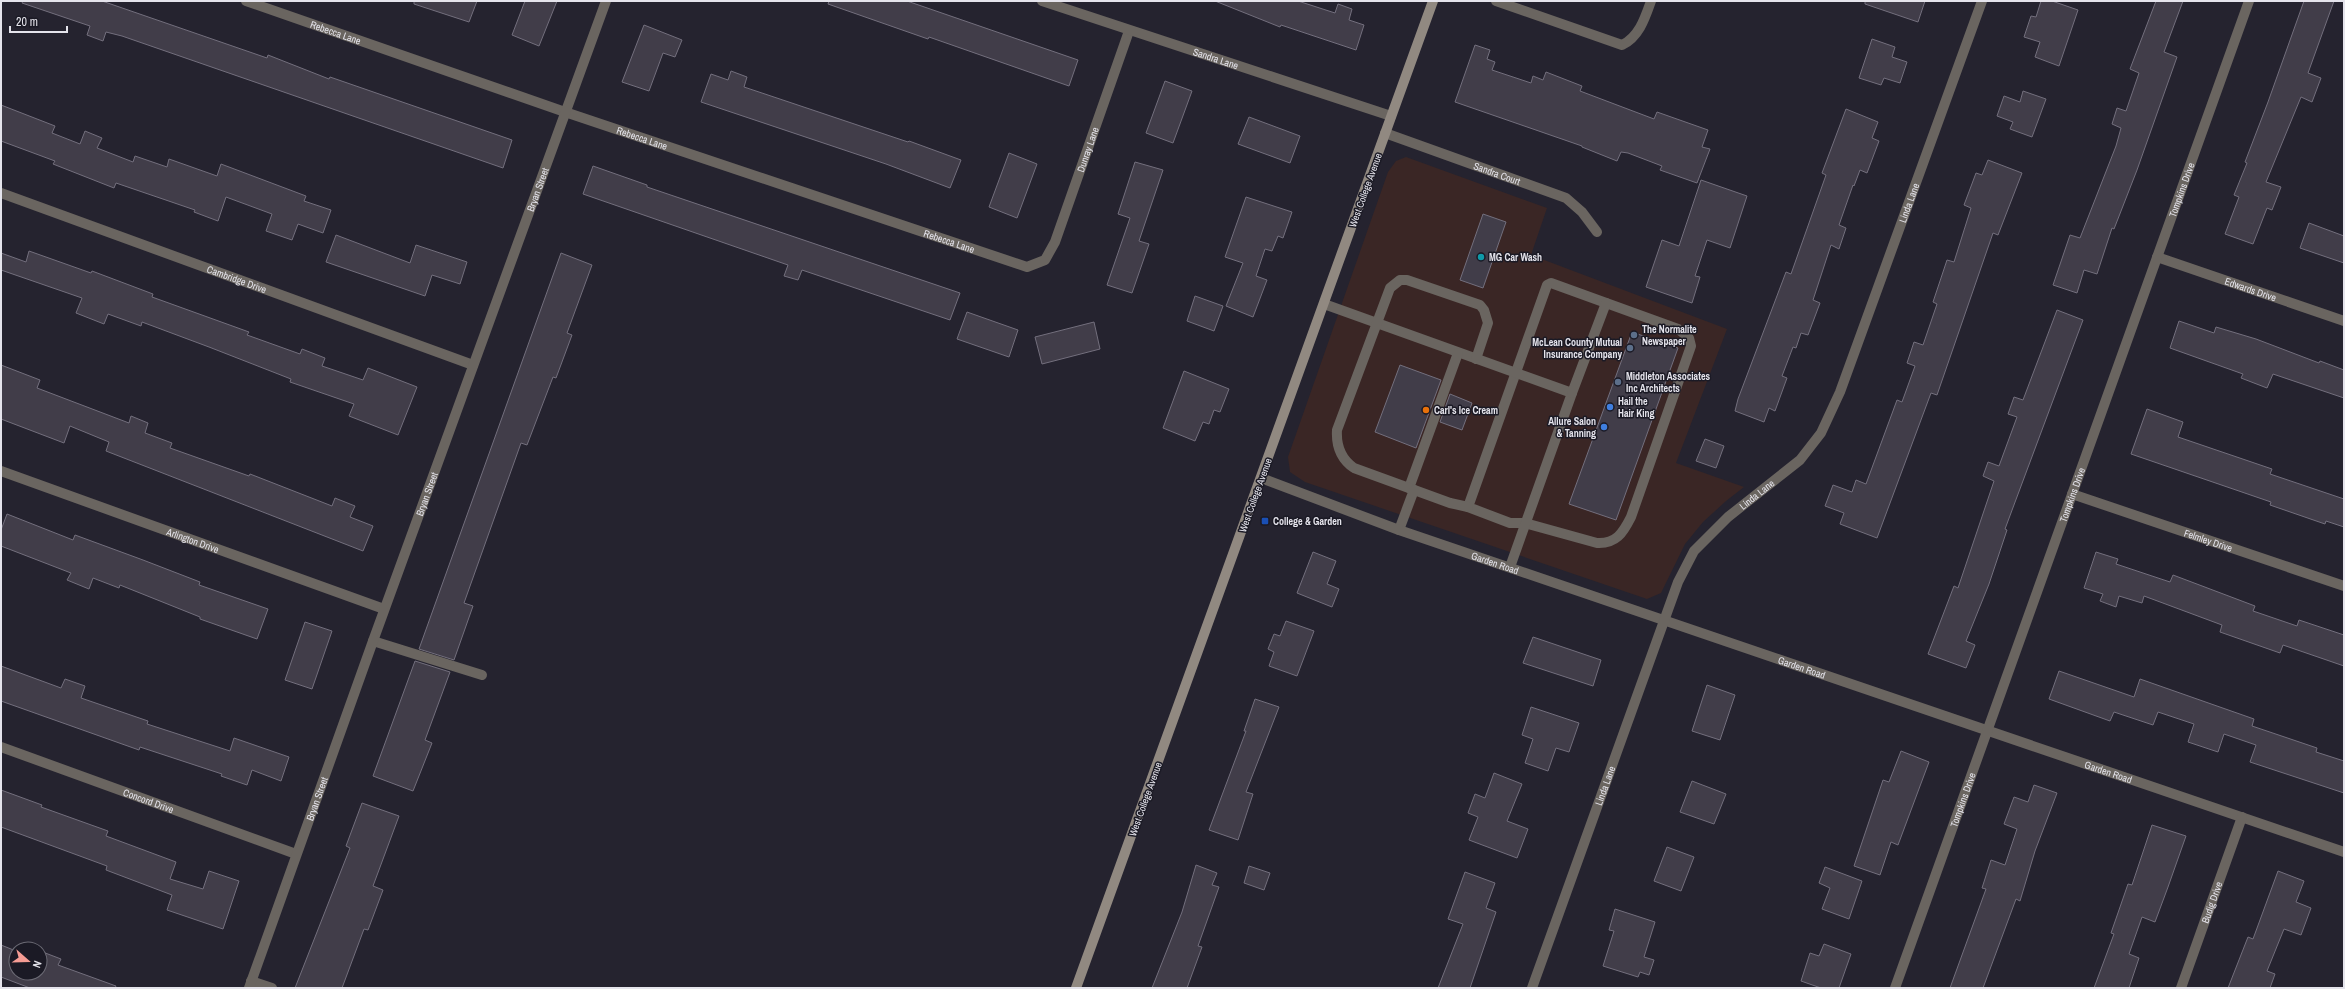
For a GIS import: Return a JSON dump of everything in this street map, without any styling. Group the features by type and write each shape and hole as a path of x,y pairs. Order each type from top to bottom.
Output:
{"main road":[{"name":"West College Avenue","path":"1076,988 1433,1"}],"street":[{"name":"Rebecca Lane","path":"246,1 565,112 1006,261 1027,267 1039,263"},
{"name":"Bryan Street","path":"250,984 384,609 606,1"},
{"name":"Sandra Lane","path":"1042,1 1129,31 1391,116"},
{"path":"1496,1 1622,45 1636,33 1644,20 1651,1"},
{"name":"Linda Lane","path":"1532,988 1678,582 1694,551 1728,517 1800,460 1821,433 1840,392 1982,1"},
{"name":"Tompkins Drive","path":"1896,988 2249,1"},
{"name":"Dunray Lane","path":"1039,263 1045,260 1055,242 1129,31"},
{"name":"Sandra Court","path":"1385,133 1566,198 1582,212 1597,232"},
{"name":"Cambridge Drive","path":"1,193 473,365"},
{"name":"Edwards Drive","path":"2157,257 2344,321"},
{"path":"1468,507 1547,285 1551,283 1678,329 1689,338 1691,346 1631,517 1619,537 1604,544 1597,544 1525,523 1510,523 1354,468 1347,463 1336,442 1337,430 1390,288 1400,280 1407,280 1480,305 1487,316 1488,322 1476,359"},
{"path":"1510,567 1606,303"},
{"path":"1324,304 1572,394"},
{"path":"1399,530 1458,353"},
{"name":"Arlington Drive","path":"1,471 384,609"},
{"name":"Garden Road","path":"1261,478 1399,530 2344,852"},
{"name":"Felmley Drive","path":"2072,494 2344,586"},
{"path":"373,641 482,675"},
{"name":"Concord Drive","path":"1,747 296,854"},
{"name":"Budig Drive","path":"2180,988 2242,817"},
{"path":"250,984 272,988"}],"shaded area":[{"path":"1406,157 1547,208 1531,255 1727,329 1676,463 1744,487 1703,522 1685,544 1661,593 1647,599 1305,482 1290,472 1288,457 1388,172 1396,161"}],"building":[{"path":"23,1 102,1 267,58 268,55 329,79 330,77 512,140 503,168 122,36 106,32 103,41 87,35 90,26 22,3"},
{"path":"414,1 477,1 469,22 414,4"},
{"path":"525,1 557,1 539,46 512,35"},
{"path":"829,1 907,1 1078,60 1069,86 929,37 928,39 828,4"},
{"path":"1215,1 1298,1 1335,13 1338,4 1352,9 1349,20 1364,25 1356,50 1281,25 1280,27"},
{"path":"1865,1 1925,1 1918,22 1865,4"},
{"path":"2041,1 2052,1 2078,10 2059,66 2035,57 2040,42 2024,37 2031,16 2036,17"},
{"path":"2156,1 2183,1 2164,52 2177,57 2137,170 2114,229 2112,228 2097,274 2084,270 2077,293 2053,285 2070,235 2080,238 2116,146 2121,128 2112,124 2117,108 2126,111 2139,73 2130,69"},
{"path":"2304,1 2334,1 2308,73 2321,78 2312,102 2301,97 2266,182 2281,187 2272,210 2267,208 2253,244 2225,234 2239,197 2234,195 2247,163 2245,162"},
{"path":"644,25 682,40 675,57 663,53 649,91 622,82"},
{"path":"1872,39 1895,47 1892,57 1907,62 1900,83 1884,78 1881,85 1859,78"},
{"path":"1475,45 1490,50 1487,59 1495,62 1492,70 1531,83 1533,76 1543,80 1546,72 1582,86 1580,91 1654,119 1657,112 1708,130 1702,147 1710,149 1697,183 1660,170 1662,166 1628,153 1621,152 1617,161 1582,146 1455,102"},
{"path":"731,71 747,77 744,87 908,142 909,141 961,160 950,188 886,164 701,102 711,74 728,80"},
{"path":"1165,81 1192,91 1173,143 1146,133"},
{"path":"2023,91 2046,99 2032,137 2010,129 2013,122 1997,116 2004,96 2020,102"},
{"path":"1,105 55,126 52,133 80,144 85,131 102,138 97,148 133,162 135,156 167,167 169,159 217,176 221,164 306,196 304,201 331,210 323,233 298,224 292,240 266,231 272,214 226,197 218,221 194,212 195,210 116,183 114,188 53,164 55,161 1,141"},
{"path":"1846,109 1878,122 1872,138 1879,141 1867,173 1860,170 1854,186 1853,185 1839,225 1846,228 1839,249 1831,245 1813,300 1820,303 1808,335 1801,333 1796,348 1793,347 1782,376 1787,378 1775,411 1769,408 1764,422 1735,411 1738,399 1786,272 1791,274 1826,175 1822,173"},
{"path":"1249,117 1300,136 1290,163 1238,144"},
{"path":"1009,153 1037,164 1017,218 989,207"},
{"path":"1988,160 2022,173 1998,235 1993,233 1937,395 1931,393 1877,538 1840,524 1844,513 1825,506 1833,485 1852,492 1856,480 1866,484 1897,400 1902,402 1915,366 1907,363 1914,342 1923,345 1937,304 1933,302 1947,260 1954,262 1971,208 1964,205 1976,173 1982,175"},
{"path":"1135,162 1163,170 1139,241 1149,244 1132,293 1107,285 1130,218 1118,214"},
{"path":"593,166 647,185 647,187 960,293 950,320 802,270 798,280 784,276 788,265 583,194"},
{"path":"1701,180 1747,196 1730,248 1707,240 1695,276 1700,277 1692,303 1646,287 1662,240 1679,246"},
{"path":"1246,197 1292,212 1283,238 1278,236 1272,251 1265,249 1256,276 1267,280 1253,317 1226,306 1243,263 1225,257"},
{"name":"MG Car Wash","path":"1483,214 1506,222 1483,288 1460,280"},
{"path":"2309,223 2344,236 2344,263 2300,248"},
{"path":"336,235 410,263 416,245 467,262 460,284 432,275 425,296 326,262"},
{"path":"29,251 91,273 92,271 153,294 152,297 249,332 247,335 300,354 302,349 325,358 322,366 363,380 368,368 417,387 398,435 349,416 354,404 290,382 291,379 209,347 142,322 141,326 108,314 104,324 76,313 82,298 1,270 1,253 26,262"},
{"path":"561,253 592,265 567,333 572,335 556,378 553,377 527,445 521,443 464,603 473,606 454,660 419,649"},
{"path":"1195,296 1223,306 1214,331 1187,321"},
{"path":"2057,310 2083,320 2005,529 2007,530 1989,584 1966,641 1975,645 1966,668 1928,654 1954,586 1958,588 1994,481 1983,476 1988,462 1999,466 2017,417 2008,414 2014,397 2023,400"},
{"path":"967,312 1018,330 1009,357 957,339"},
{"path":"2179,321 2214,333 2216,327 2256,339 2319,363 2320,361 2344,370 2344,398 2273,374 2267,388 2241,378 2243,374 2170,348"},
{"path":"1094,322 1100,349 1042,364 1035,337"},
{"path":"1632,332 1678,348 1616,520 1569,504"},
{"path":"1,365 40,380 37,388 129,423 131,416 148,423 145,433 172,443 170,448 249,476 250,474 332,506 335,498 355,506 350,517 373,526 363,551 106,451 109,442 70,426 64,443 1,419"},
{"name":"Carl's Ice Cream","path":"1400,365 1441,380 1416,448 1375,432"},
{"path":"1184,371 1229,389 1220,412 1214,410 1209,424 1203,422 1195,441 1163,428"},
{"path":"1450,394 1472,403 1462,430 1440,422"},
{"path":"2147,409 2183,422 2178,437 2272,469 2270,474 2344,499 2344,527 2326,521 2325,524 2270,505 2271,502 2131,454"},
{"path":"1705,439 1724,446 1716,468 1696,461"},
{"path":"7,514 73,540 75,535 200,582 199,585 268,609 257,639 200,619 200,617 120,585 119,588 93,578 89,589 67,580 71,573 1,546 1,530"},
{"path":"1313,552 1336,561 1327,584 1339,589 1332,607 1297,593"},
{"path":"2096,552 2118,559 2116,564 2170,582 2173,575 2255,606 2253,611 2297,626 2299,620 2344,635 2344,666 2283,645 2280,653 2220,632 2222,625 2144,596 2142,603 2119,596 2116,607 2100,601 2103,594 2084,588"},
{"path":"1286,621 1314,631 1297,676 1269,666 1274,652 1268,649 1274,634 1280,636"},
{"path":"305,622 332,631 312,689 285,680"},
{"path":"1533,637 1601,660 1593,686 1523,663"},
{"path":"415,661 450,672 425,740 432,743 413,791 373,776"},
{"path":"1,666 61,688 65,679 85,686 81,698 148,721 147,724 230,751 234,738 289,757 281,781 252,770 247,785 221,776 222,774 140,747 139,750 1,701"},
{"path":"2059,671 2134,697 2140,679 2254,719 2252,726 2317,748 2316,752 2344,761 2344,793 2250,762 2256,745 2224,734 2218,752 2188,742 2194,724 2158,712 2153,725 2114,712 2110,721 2049,699"},
{"path":"1707,685 1735,695 1720,740 1692,731"},
{"path":"1255,699 1279,707 1246,792 1253,794 1238,840 1209,830 1246,731 1244,731"},
{"path":"1531,707 1579,723 1569,752 1556,748 1548,771 1525,763 1533,739 1522,735"},
{"path":"1901,751 1929,762 1898,845 1891,842 1880,875 1854,866 1883,780 1889,782"},
{"path":"1494,773 1522,784 1507,821 1528,829 1517,858 1469,840 1478,817 1468,813 1475,794 1485,798"},
{"path":"1692,781 1726,794 1714,824 1680,812"},
{"path":"2034,785 2057,793 2035,851 2020,901 2016,899 1983,988 1950,988 1986,889 1982,888 1991,860 2005,865 2017,829 2004,824 2014,797 2028,802"},
{"path":"1,790 42,805 41,807 108,831 106,836 176,862 170,879 203,889 209,871 239,881 223,929 167,910 172,895 106,870 107,866 1,827"},
{"path":"362,803 399,816 373,886 383,890 368,930 364,929 342,988 295,988 350,848 346,846"},
{"path":"2152,825 2186,836 2168,887 2155,922 2142,917 2129,954 2139,958 2129,988 2094,988 2114,934 2111,933 2128,884 2132,885"},
{"path":"1667,847 1694,857 1681,891 1654,881"},
{"path":"1196,865 1217,873 1212,885 1219,887 1198,946 1202,947 1187,988 1152,988 1182,912"},
{"path":"1249,866 1270,873 1264,890 1244,883"},
{"path":"1825,867 1862,881 1849,919 1822,909 1830,888 1819,883"},
{"path":"2278,871 2304,881 2296,902 2311,908 2301,935 2284,929 2267,971 2275,974 2270,988 2228,988 2248,937 2253,939"},
{"path":"1465,872 1495,883 1486,908 1496,912 1470,988 1438,988 1463,924 1448,919"},
{"path":"1615,909 1655,922 1644,957 1654,960 1649,975 1640,972 1638,977 1603,966 1614,931 1609,930"},
{"path":"1824,944 1851,954 1839,988 1821,988 1801,981 1810,953 1819,956"},
{"path":"1,945 8,948 8,980 1,977"},
{"path":"48,954 61,959 58,965 116,986 115,988 30,988 12,981 48,981"}],"place":[{"name":"MG Car Wash","path":"1481,257"},
{"name":"The Normalite Newspaper","path":"1634,335"},
{"name":"McLean County Mutual Insurance Company","path":"1630,348"},
{"name":"Middleton Associates Inc Architects","path":"1618,382"},
{"name":"Hail the Hair King","path":"1610,407"},
{"name":"Carl's Ice Cream","path":"1426,410"},
{"name":"Allure Salon & Tanning","path":"1604,427"},
{"name":"College & Garden","path":"1265,521"}]}
